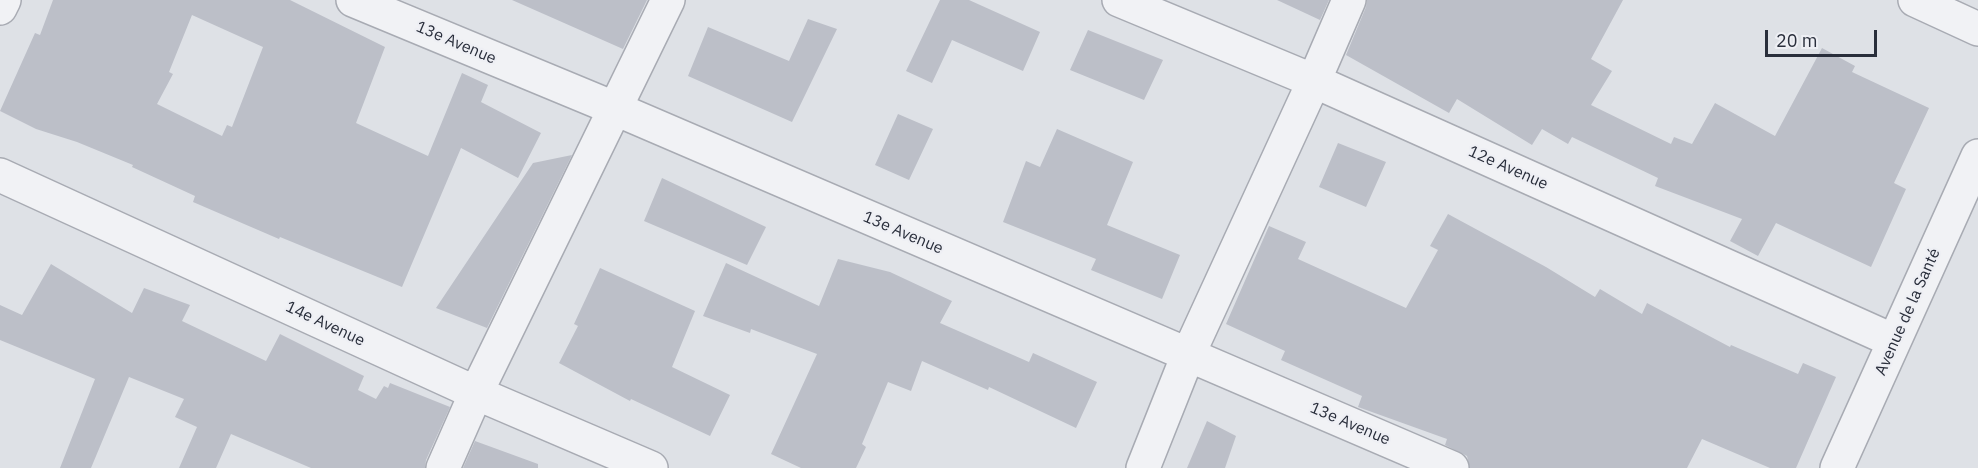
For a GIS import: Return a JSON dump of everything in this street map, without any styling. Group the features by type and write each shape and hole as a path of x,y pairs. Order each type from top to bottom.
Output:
{"street":[{"path":"0,8 4,0"},
{"name":"13e Avenue","path":"353,0 616,110 1452,468"},
{"path":"443,468 476,393 668,0"},
{"name":"12e Avenue","path":"1119,0 1314,81 1894,341"},
{"path":"1143,468 1188,355 1349,0"},
{"path":"1915,0 1978,29"},
{"name":"Avenue de la Santé","path":"1837,468 1978,156"},
{"name":"14e Avenue","path":"0,175 476,393 651,468"}],"building":[{"path":"53,0 290,0 385,47 356,123 428,156 462,73 488,85 481,102 541,133 518,178 461,148 402,287 280,237 279,239 193,202 195,196 132,167 133,165 77,142 36,129 0,111 35,33 40,35","holes":["192,15 263,47 232,127 227,125 222,136 157,104 173,74 169,72"]},
{"path":"512,0 647,0 623,49"},
{"path":"940,0 969,0 1040,32 1023,71 952,40 932,83 906,71"},
{"path":"1277,0 1329,0 1320,20"},
{"path":"1367,0 1623,0 1591,59 1612,71 1591,105 1671,144 1674,137 1692,144 1715,103 1775,136 1822,48 1855,66 1852,72 1929,108 1894,183 1906,189 1871,267 1776,223 1758,256 1730,241 1742,219 1655,186 1658,178 1572,137 1568,144 1542,129 1532,145 1457,99 1449,113 1346,55"},
{"path":"808,19 837,29 792,122 688,76 708,27 789,61"},
{"path":"1088,30 1163,60 1144,100 1070,70"},
{"path":"898,114 933,129 909,180 875,165"},
{"path":"1057,129 1133,162 1107,225 1180,255 1162,299 1091,270 1096,259 1003,222 1026,161 1040,167"},
{"path":"1338,143 1386,162 1366,207 1319,187"},
{"path":"572,155 487,328 436,308 533,163"},
{"path":"662,178 766,227 747,265 644,221"},
{"path":"1448,214 1546,267 1595,297 1600,289 1642,314 1647,303 1730,347 1731,345 1798,374 1803,363 1836,377 1796,468 1770,468 1702,439 1687,468 1470,468 1467,456 1445,445 1447,439 1358,407 1362,396 1281,360 1285,351 1226,324 1269,226 1306,242 1298,259 1406,308 1438,250 1430,246"},
{"path":"838,259 890,272 952,301 940,323 1029,362 1033,353 1097,382 1076,428 989,387 988,390 922,361 911,391 888,382 862,444 866,447 856,468 801,468 771,454 817,354 751,329 750,333 703,316 726,263 819,306"},
{"path":"51,264 132,313 144,288 190,305 182,321 266,361 280,334 364,376 358,390 376,399 384,386 388,388 390,383 450,407 426,460 425,468 311,468 231,434 216,468 179,468 197,427 175,417 184,399 129,377 91,468 60,468 95,379 0,340 0,305 22,315"},
{"path":"600,268 695,311 672,367 730,395 710,436 631,399 630,401 559,363 578,326 574,324"},
{"path":"1207,421 1236,436 1225,468 1187,468"},
{"path":"475,441 538,464 538,468 463,468"}]}
